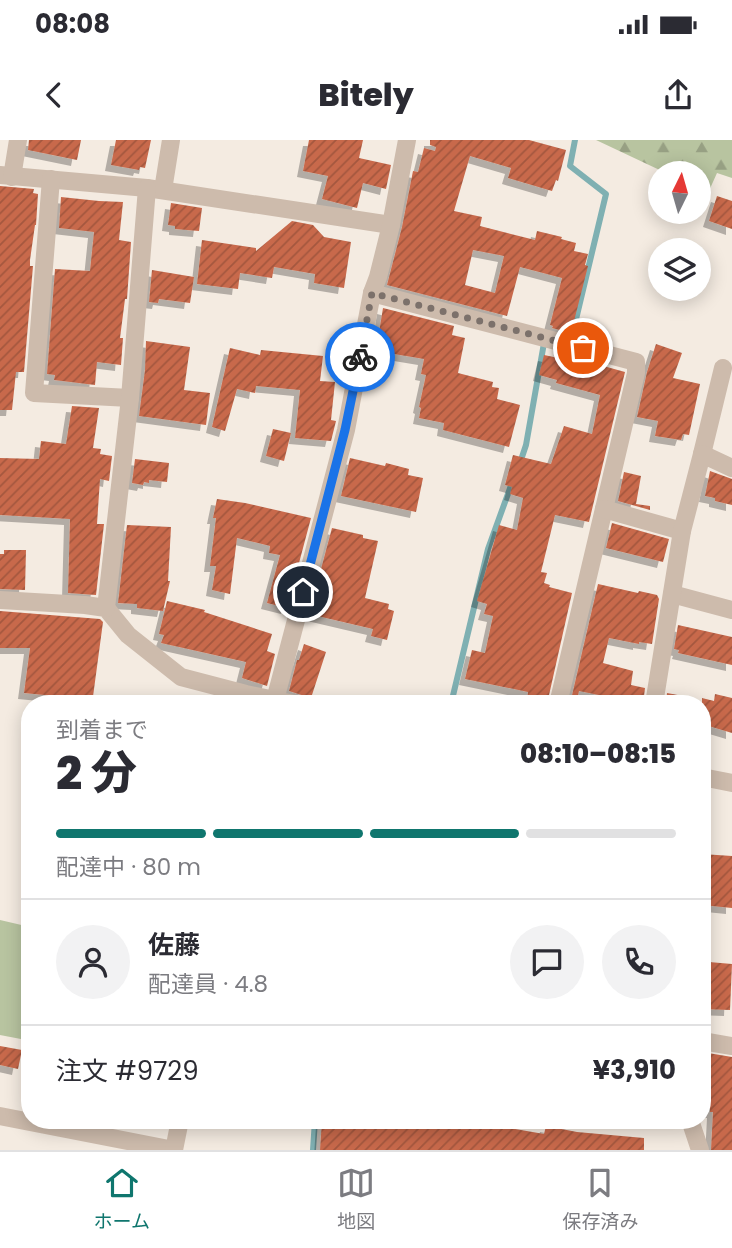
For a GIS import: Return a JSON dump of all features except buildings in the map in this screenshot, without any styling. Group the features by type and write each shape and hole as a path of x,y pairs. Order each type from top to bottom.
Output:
{"street":[{"path":"18,140 6,176 155,189 391,225"},
{"path":"106,608 155,189 171,140"},
{"path":"276,695 345,430 372,293 391,225 407,140"},
{"path":"51,179 34,393 130,398"},
{"path":"372,293 636,362 636,373 560,695"},
{"path":"655,695 682,531 723,368"},
{"path":"702,454 732,468"},
{"path":"604,509 682,531"},
{"path":"672,594 732,610"},
{"path":"0,600 106,608 128,635 181,677 248,695"},
{"path":"711,779 732,783"},
{"path":"711,1042 732,1046"},
{"path":"0,1116 21,1120"},
{"path":"67,1129 174,1150 178,1129"},
{"path":"693,1129 700,1150"}],"green space":[{"path":"596,140 732,140 732,178 717,173 711,186 711,161 648,161 648,165"},
{"path":"0,920 21,925 21,1039 0,1035"}],"waterway":[{"path":"572,336 606,194 570,166 575,140"},
{"path":"520,463 526,445 544,343 547,344"},
{"path":"453,695 488,549 513,480"},
{"path":"313,1150 314,1129"}],"way so far":[{"path":"360,357 372,293 583,348"}],"route":[{"path":"303,592 345,430 360,357"}]}
